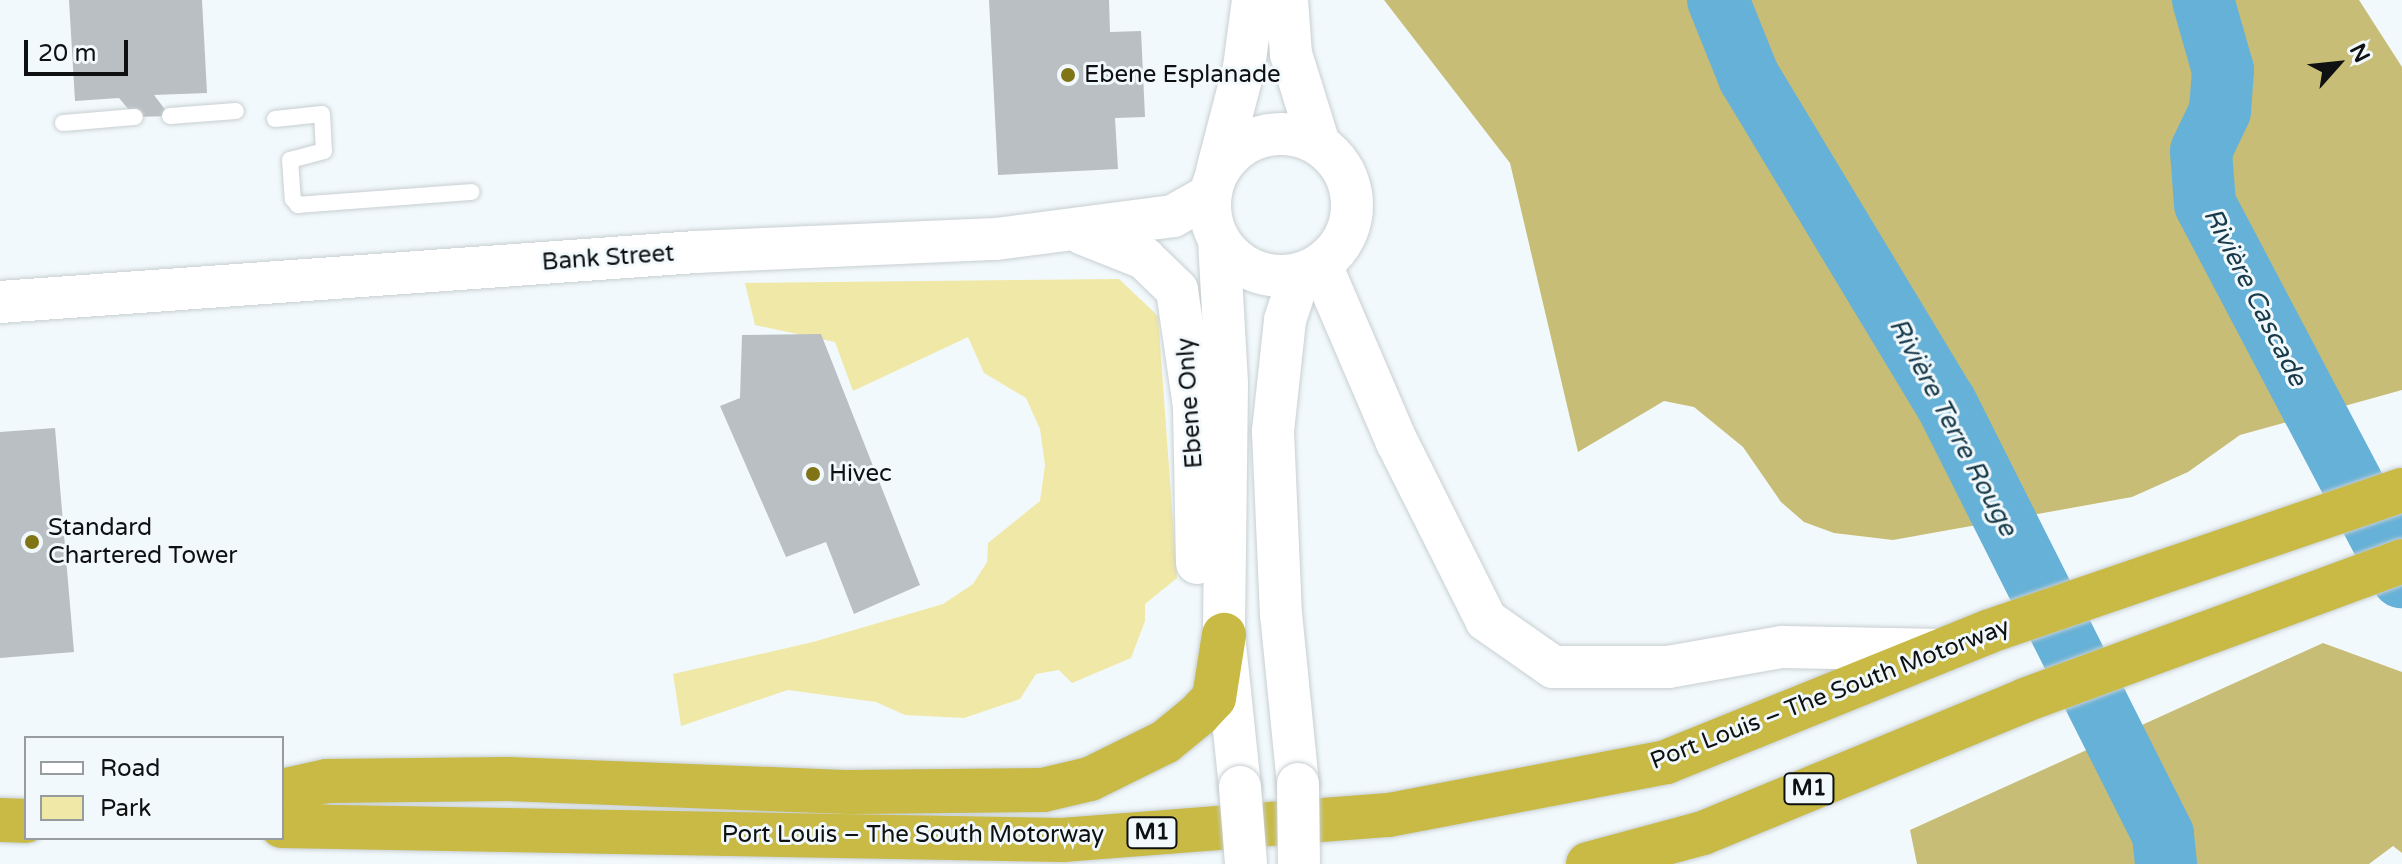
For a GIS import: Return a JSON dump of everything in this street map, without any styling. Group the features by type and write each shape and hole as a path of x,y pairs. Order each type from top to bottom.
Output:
{"highway":[{"name":"Port Louis – The South Motorway","path":"284,826 1062,840 1389,815 1666,762 1990,631 2402,490"},
{"name":"M1","path":"1588,864 1703,833 2025,700 2402,561"},
{"path":"284,791 327,781 508,779 850,792 1043,790 1090,779 1173,736 1214,698 1211,635"},
{"path":"0,820 24,821"},
{"path":"1612,864 1703,833"}],"street":[{"path":"1246,864 1240,787 1211,635 1227,368 1215,210 1244,67 1253,0"},
{"path":"1287,0 1291,54 1319,144 1349,181 1353,204 1344,238 1311,270 1285,320 1273,431 1281,615 1298,784 1299,864"},
{"path":"1311,270 1254,271 1233,259 1215,210 1250,140 1273,133 1297,134 1319,144"},
{"name":"Bank Street","path":"0,302 231,289 533,262 1076,231 1215,210"},
{"name":"Ebene Only","path":"1076,231 1144,258 1177,290 1194,407 1211,635"},
{"path":"1311,270 1486,620 1553,667 1668,667 1782,647 1945,650"}],"lane":[{"path":"170,116 236,111"},
{"path":"275,119 322,114 324,151 290,160 298,205 472,192"},
{"path":"63,123 135,117"}],"green space":[{"path":"1119,279 1158,316 1177,578 1145,604 1145,621 1131,658 1072,683 1059,670 1036,674 1020,699 964,718 905,715 876,702 788,690 681,726 673,674 813,642 943,604 973,584 987,562 988,543 1040,501 1045,465 1040,429 1026,398 984,373 968,337 853,391 835,342 755,325 745,283"}],"shaded area":[{"path":"1384,0 2359,0 2402,67 2402,390 2240,435 2188,472 2132,497 1893,540 1834,533 1804,522 1781,502 1743,447 1694,407 1664,401 1578,452 1510,163"},
{"path":"2323,643 2402,672 2402,853 2393,846 2369,864 1917,864 1910,830"}],"building":[{"path":"69,0 202,0 207,93 154,95 170,116 135,117 119,98 75,101"},
{"name":"Ebene Esplanade","path":"989,0 1109,0 1110,32 1141,31 1145,117 1115,118 1118,169 998,175"},
{"name":"Hivec","path":"821,334 920,585 854,614 826,542 786,557 720,406 740,398 742,335"},
{"name":"Standard Chartered Tower","path":"55,428 74,652 0,658 0,432"}],"waterway":[{"name":"Rivière Terre Rouge","path":"1718,0 1749,77 1946,403 2163,835 2166,864"},
{"name":"Rivière Cascade","path":"2203,0 2223,70 2220,111 2201,151 2205,204 2402,577"}],"place":[{"name":"Ebene Esplanade","path":"1068,75"},
{"name":"Hivec","path":"813,474"},
{"name":"Standard Chartered Tower","path":"32,542"}]}
